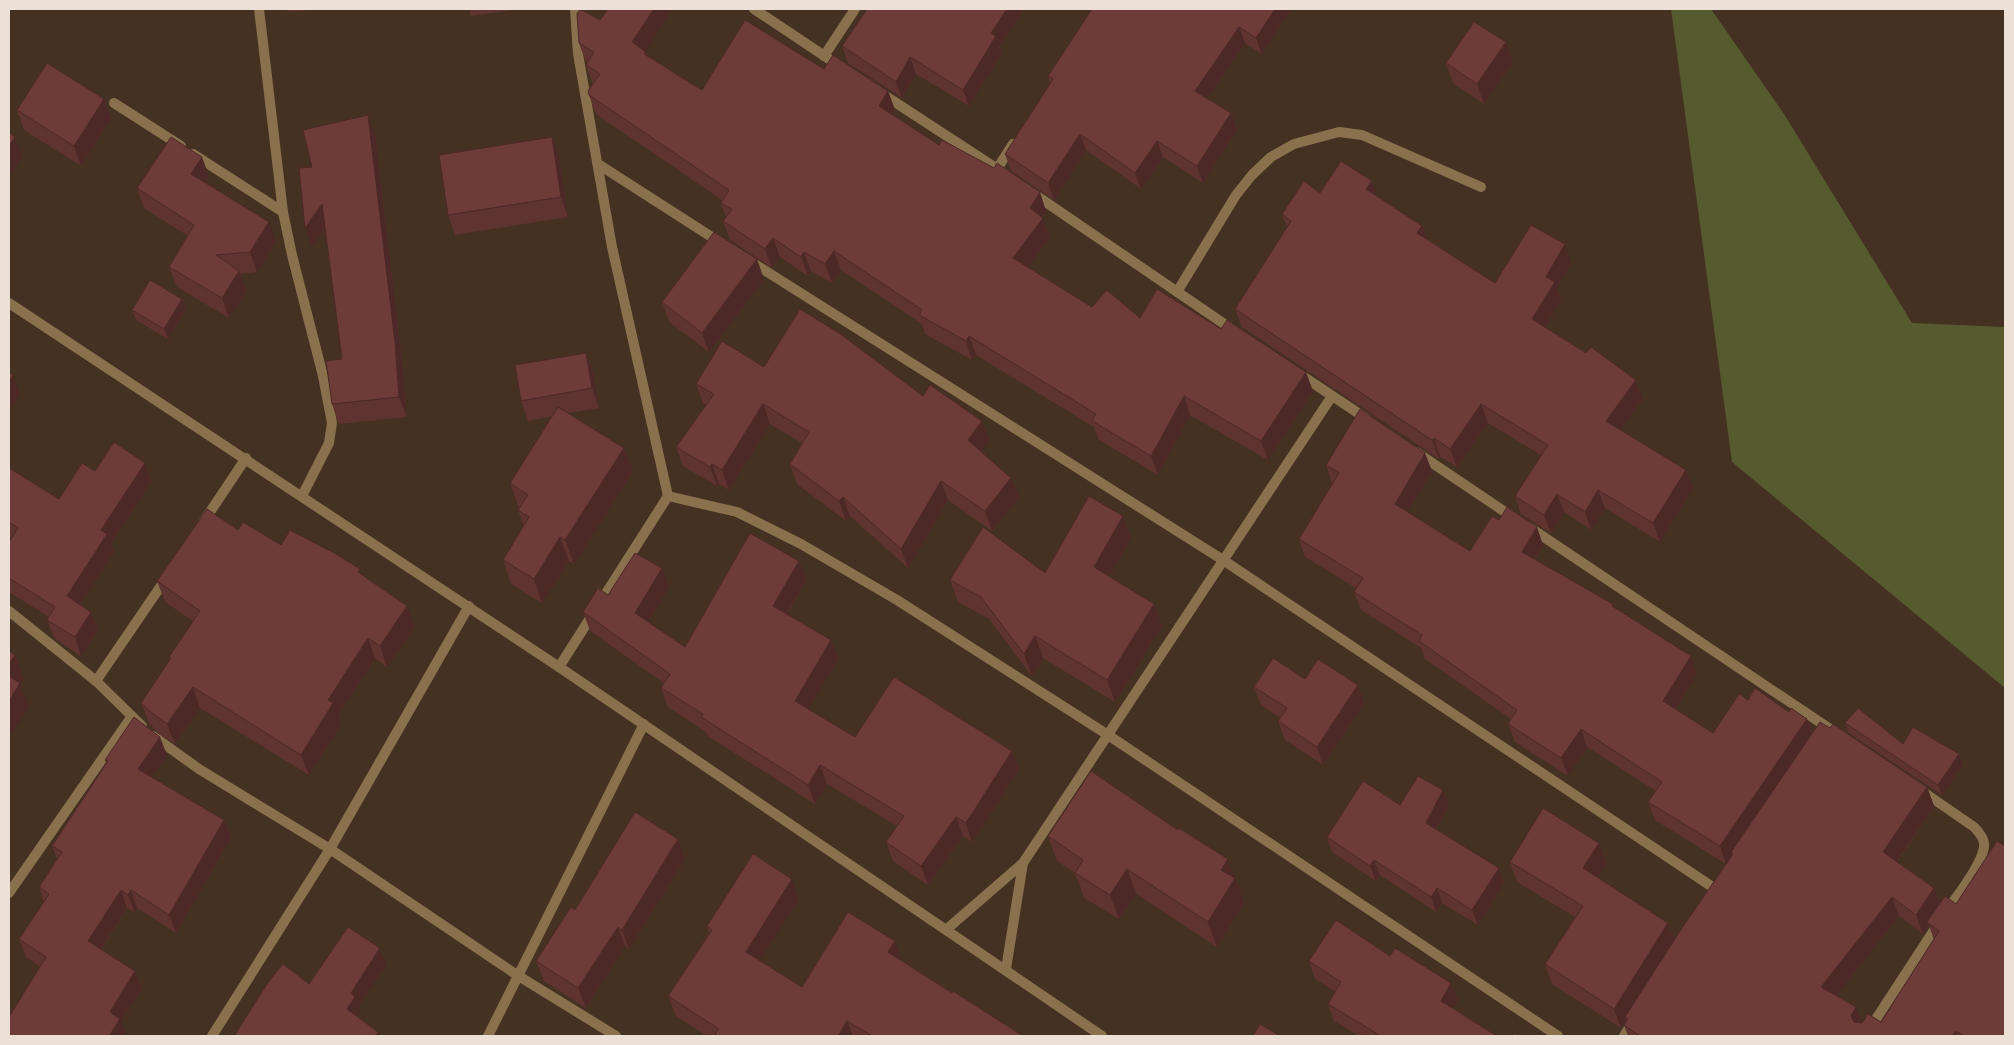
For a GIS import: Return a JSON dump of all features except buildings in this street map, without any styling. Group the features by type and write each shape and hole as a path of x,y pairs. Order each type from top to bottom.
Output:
{"street":[{"path":"259,9 283,212 292,255 324,376 332,423 329,443 302,496"},
{"path":"560,667 668,496 612,247 578,54 575,9"},
{"path":"754,9 849,72"},
{"path":"824,56 855,9"},
{"path":"873,88 1018,183 1242,336"},
{"path":"114,103 283,212"},
{"path":"1177,292 1236,195 1252,175 1271,157 1294,144 1339,132 1362,135 1481,186"},
{"path":"997,169 1018,137"},
{"path":"598,164 1223,560 1717,890"},
{"path":"9,303 560,667 1102,1036"},
{"path":"1291,368 1373,423"},
{"path":"947,929 1023,863 1332,396"},
{"path":"1406,445 1829,732"},
{"path":"196,533 246,458"},
{"path":"668,496 737,512 794,540 896,600 1108,735 1558,1036"},
{"path":"96,681 174,566"},
{"path":"212,1036 330,849 469,606"},
{"path":"9,611 96,681 155,739 199,769 330,849 518,976 616,1036"},
{"path":"9,893 132,716"},
{"path":"488,1036 644,724"},
{"path":"1865,1036 1983,854 1984,842 1974,826 1908,781"},
{"path":"1006,969 1023,863"},
{"path":"1624,1036 1639,1012"}],"green space":[{"path":"1671,9 1711,9 1784,114 1912,323 2005,327 2005,688 1732,462"}]}
